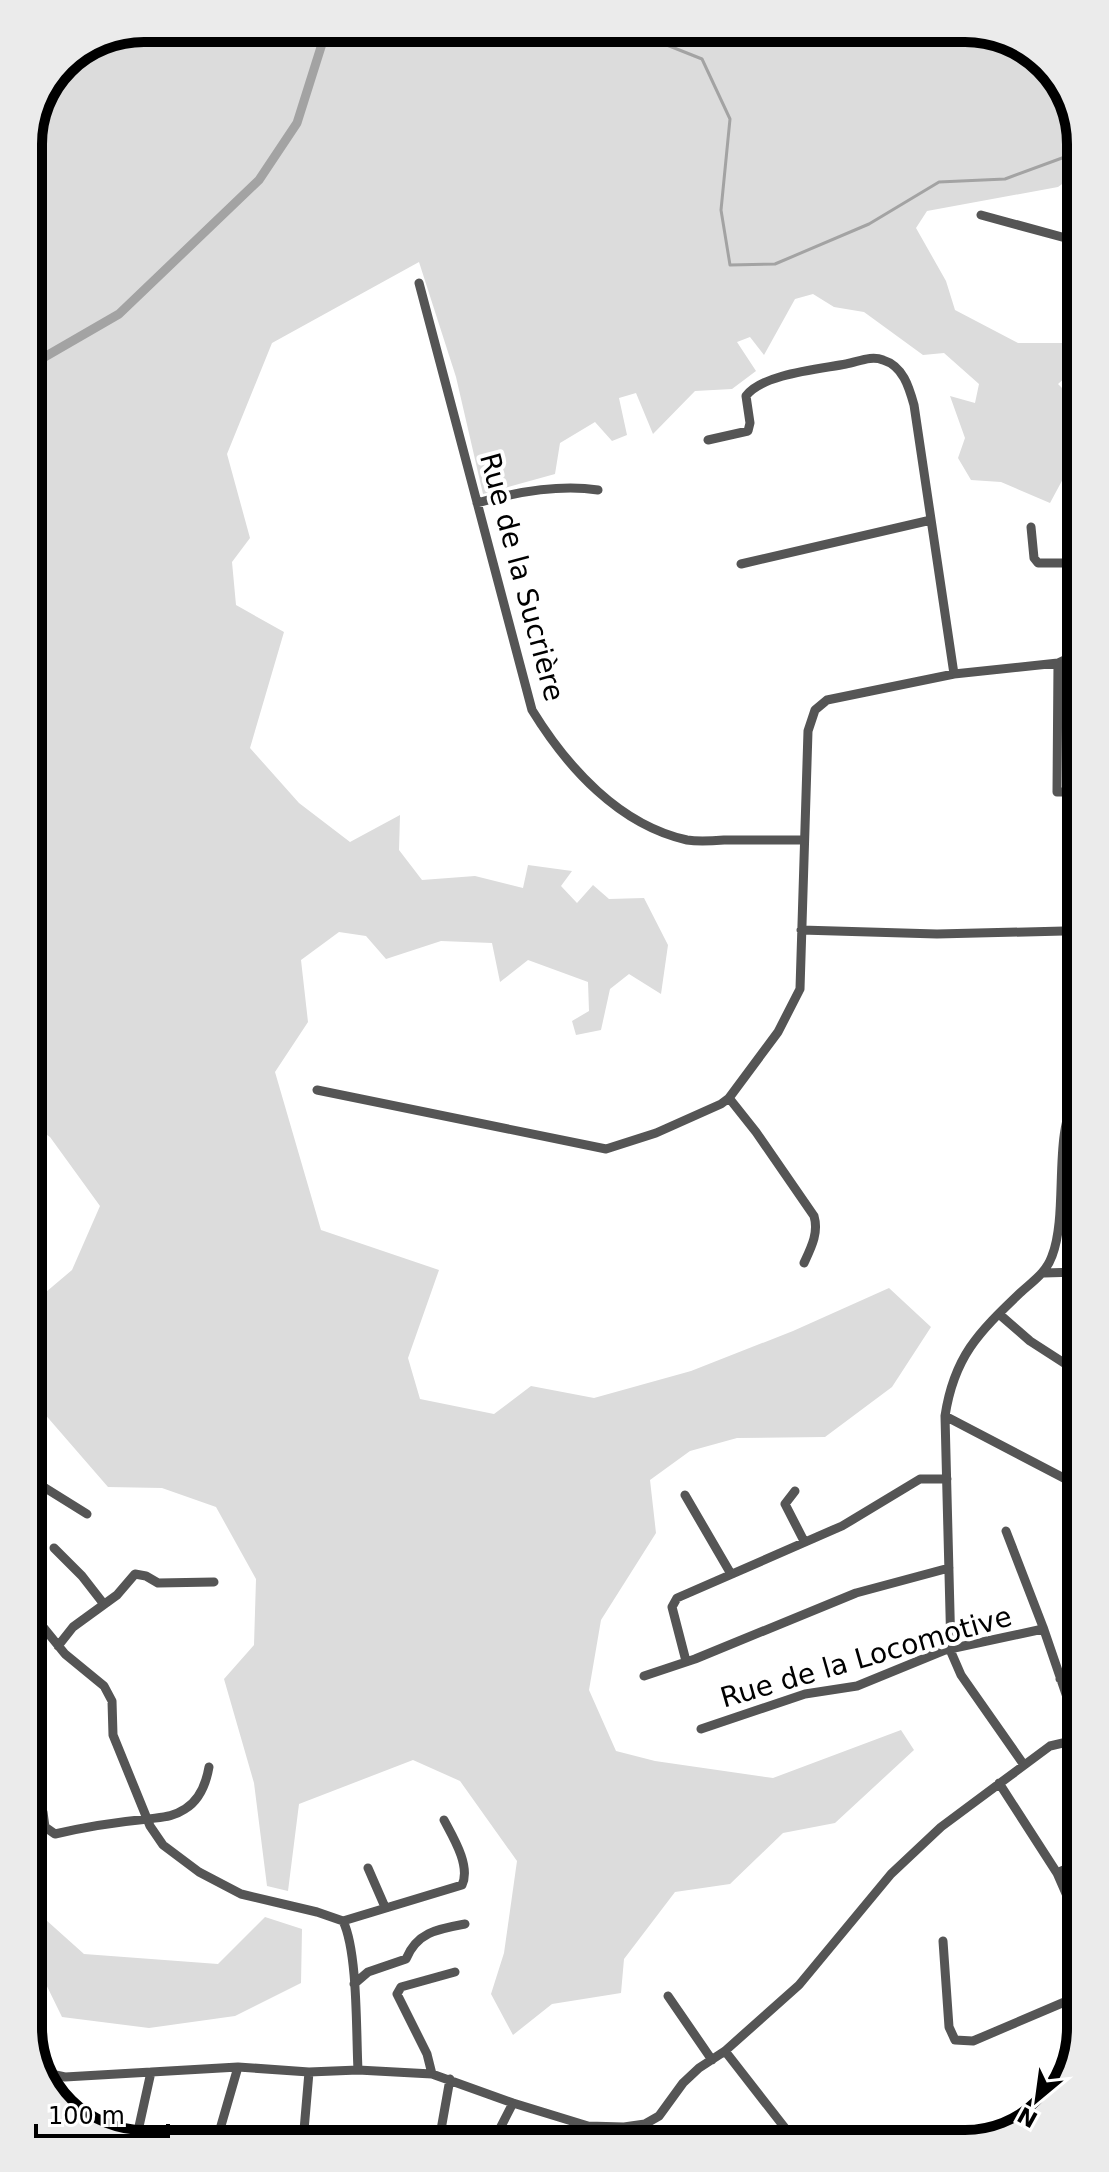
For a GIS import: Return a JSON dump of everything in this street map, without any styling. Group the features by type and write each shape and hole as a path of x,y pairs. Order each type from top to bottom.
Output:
{"street":[{"path":"981,215 1067,238"},
{"name":"Rue de la Sucrière","path":"419,283 532,710 552,742 573,766 630,817 663,832 690,841 804,840"},
{"path":"708,440 748,431 750,423 746,396 757,387 793,374 867,359 883,360 901,372 911,394 954,674"},
{"path":"477,503 562,487 598,490"},
{"path":"741,564 931,520"},
{"path":"1031,527 1034,558 1038,563 1067,563"},
{"path":"317,1090 606,1149 656,1133 713,1109 729,1098 778,1032 800,989 808,731 815,710 827,700 954,674 1058,663 1067,659"},
{"path":"1058,663 1057,792 1067,792"},
{"path":"1058,699 1067,700"},
{"path":"801,930 937,934 1064,931"},
{"path":"729,1098 814,1216 815,1237 804,1263"},
{"path":"1024,1765 961,1675 951,1649 945,1416 950,1383 968,1348 999,1314 1044,1273 1051,1260 1059,1236 1062,1210 1063,1134 1067,1120"},
{"path":"1062,1210 1067,1210"},
{"path":"1044,1273 1067,1272"},
{"path":"999,1314 1030,1341 1067,1365"},
{"path":"945,1416 1067,1480"},
{"path":"686,1661 672,1607 677,1598 854,1520 920,1479 947,1479"},
{"path":"42,1486 87,1514"},
{"path":"795,1491 785,1504 804,1541"},
{"path":"685,1495 731,1574"},
{"path":"1006,1531 1067,1699"},
{"path":"54,1548 103,1603"},
{"path":"644,1676 856,1593 949,1568"},
{"path":"58,1646 73,1627 117,1595 135,1574 158,1583 214,1582"},
{"path":"42,1626 58,1646 104,1686 112,1701 113,1735 147,1819 163,1845 199,1872 241,1894 343,1921 462,1885 465,1875 458,1848 444,1820"},
{"name":"Rue de la Locomotive","path":"701,1729 805,1694 857,1686 951,1649 1043,1629"},
{"path":"1060,1679 1067,1676"},
{"path":"54,2075 65,2077 238,2067 309,2072 358,2070 432,2074 588,2126 645,2124 659,2116 683,2083 725,2051 799,1985 891,1874 941,1827 1050,1746 1067,1741"},
{"path":"43,1812 45,1827 55,1834 165,1818 186,1809 200,1796 209,1767"},
{"path":"999,1783 1057,1873 1067,1896"},
{"path":"368,1868 385,1907"},
{"path":"1057,1873 1067,1869"},
{"path":"343,1921 349,1936 354,1984 358,2070"},
{"path":"354,1984 368,1972 406,1959 415,1942 430,1931 465,1924"},
{"path":"943,1941 949,2027 955,2040 973,2041 1067,2001"},
{"path":"432,2074 427,2054 397,1994 401,1987 455,1972"},
{"path":"668,1996 712,2060"},
{"path":"725,2051 787,2130"},
{"path":"220,2130 238,2067"},
{"path":"138,2130 151,2072"},
{"path":"304,2130 309,2072"},
{"path":"441,2130 450,2079"},
{"path":"499,2130 513,2103"}],"shaded area":[{"path":"144,42 971,42 997,47 1032,67 1046,82 1059,105 1065,125 1067,180 1058,187 927,211 916,228 946,281 955,310 1018,343 1067,343 1067,376 1058,384 1067,393 1067,478 1064,477 1050,503 1001,482 971,480 958,458 965,438 950,396 975,403 979,384 944,353 923,355 864,312 834,307 813,294 795,299 764,355 750,337 737,342 756,371 732,389 695,391 653,434 636,393 619,398 627,435 612,441 595,422 560,443 555,474 483,494 456,377 419,262 272,343 227,454 250,538 232,562 236,605 284,632 250,748 299,803 350,842 400,815 399,850 422,880 475,876 523,888 528,865 572,871 561,886 577,903 593,885 609,899 644,898 668,945 661,994 629,974 610,989 601,1030 576,1035 572,1021 589,1011 588,982 528,960 500,982 492,943 441,941 386,959 366,936 339,932 301,960 308,1022 275,1072 321,1230 439,1270 408,1358 420,1399 494,1414 531,1386 594,1398 691,1371 793,1331 889,1288 931,1327 892,1387 825,1437 737,1438 690,1451 650,1480 656,1533 601,1620 589,1690 616,1751 655,1761 773,1778 901,1730 914,1750 835,1823 783,1833 730,1884 675,1892 624,1959 621,1993 552,2004 513,2035 491,1994 504,1953 517,1861 460,1781 413,1760 299,1804 288,1891 267,1886 254,1783 224,1679 254,1645 256,1579 216,1507 162,1488 108,1487 42,1411 42,1295 72,1270 100,1206 50,1137 42,1131 42,138 45,118 63,82 93,56 112,47"},
{"path":"42,1916 84,1954 218,1964 265,1917 302,1929 301,1983 235,2016 149,2028 62,2017 42,1976"}],"waterway":[{"path":"42,358 119,314 259,180 297,123 323,42"},
{"path":"659,42 702,59 730,119 721,210 730,265 775,264 869,224 939,182 1005,179 1067,156"}]}
